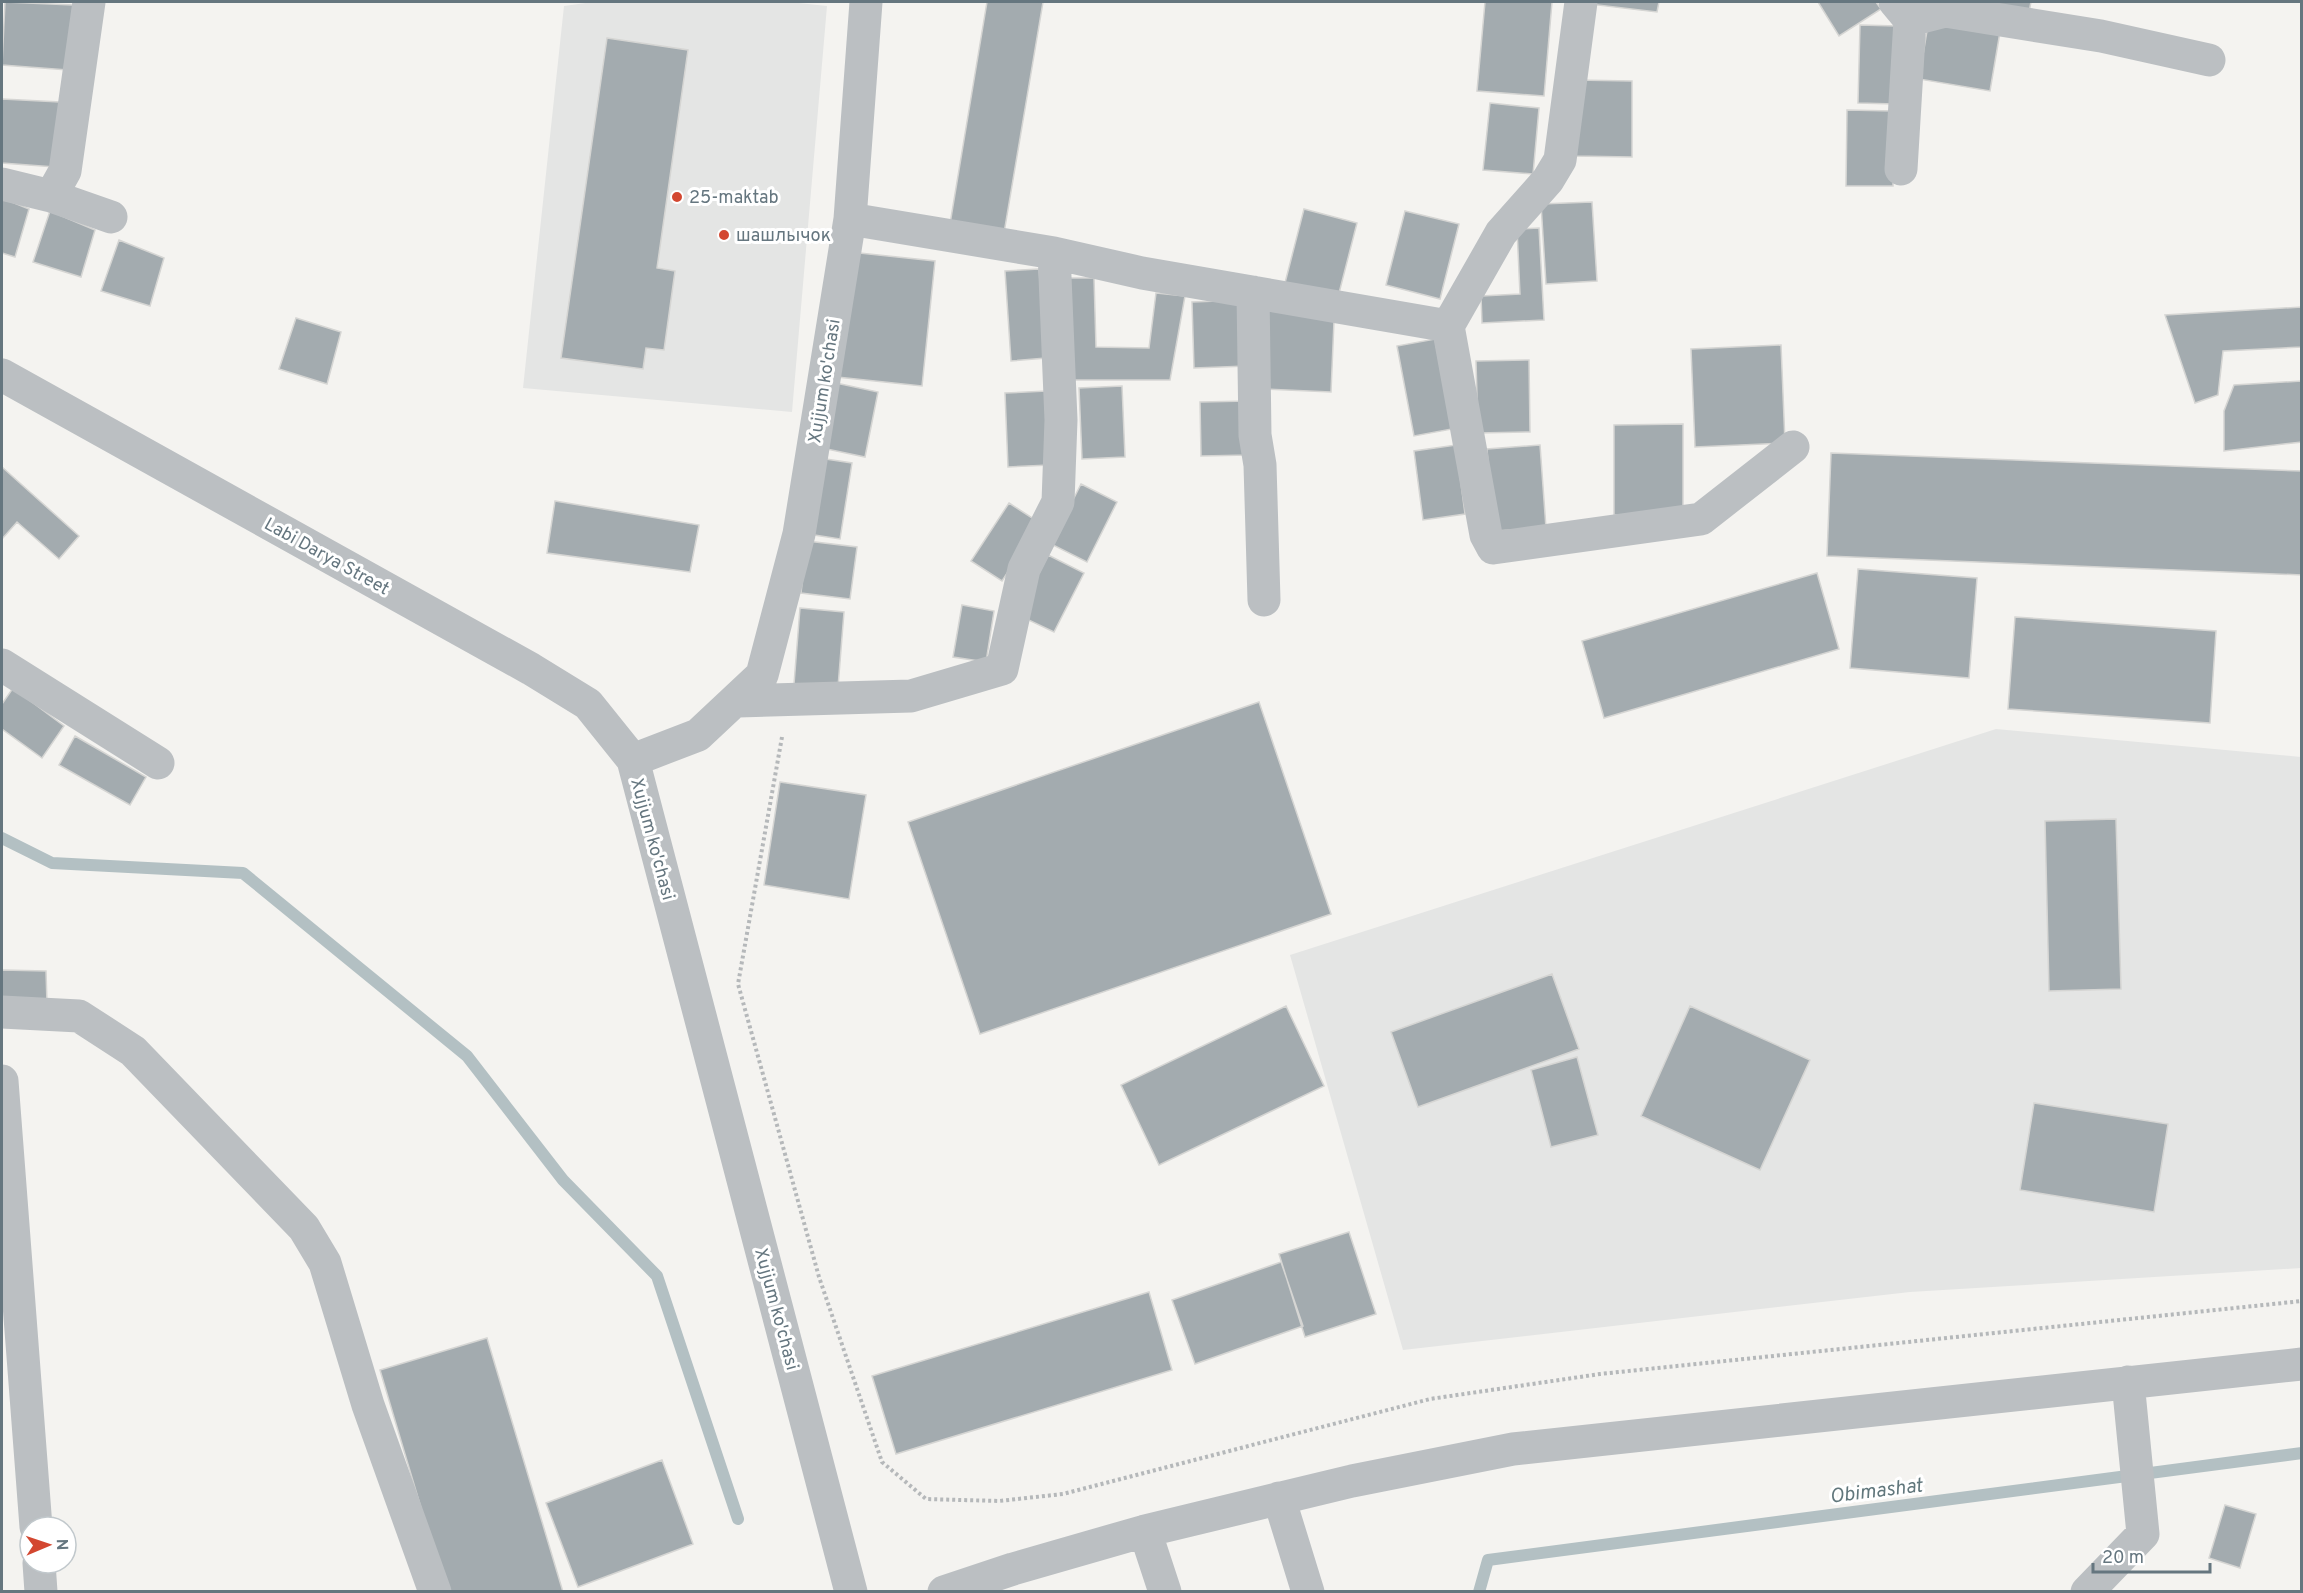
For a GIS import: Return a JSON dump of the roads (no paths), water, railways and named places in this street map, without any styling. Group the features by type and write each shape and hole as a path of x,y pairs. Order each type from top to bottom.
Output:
{"street":[{"path":"51,196 65,171 89,2"},
{"name":"Xujjum ko'chasi","path":"850,1592 633,760 699,735 738,701 762,675 799,534 850,219 866,2"},
{"path":"1581,2 1560,160 1548,180 1501,234 1448,326 1486,535 1493,548 1701,519 1793,447"},
{"path":"1901,169 1902,11 1945,11 2102,36 2209,60"},
{"path":"2,184 51,196 111,218"},
{"path":"850,219 1054,253 1142,273 1448,326"},
{"path":"738,701 911,696 1002,669 1024,569 1058,502 1062,420 1054,253"},
{"path":"1253,292 1254,435 1260,465 1264,600"},
{"name":"Labi Darya Street","path":"2,375 588,704 633,760"},
{"path":"2,665 158,763"},
{"path":"2,1012 78,1016 133,1051 304,1228 325,1263 368,1405 435,1591 422,1592"},
{"path":"2,1081 35,1515"},
{"path":"944,1592 1016,1580 1145,1531 1352,1481 1513,1449 2301,1364"},
{"path":"2087,1592 2143,1534 2128,1382"},
{"path":"1279,1498 1308,1592"},
{"path":"1145,1531 1165,1592"},
{"path":"40,1575 41,1592"}],"waterway":[{"path":"2,838 52,863 243,873 467,1056 563,1180 657,1276 738,1519"},
{"name":"Obimashat","path":"1479,1592 1488,1560 2302,1453"}],"place":[{"name":"25-maktab","path":"677,197"},
{"name":"шашлычок","path":"724,235"}]}
